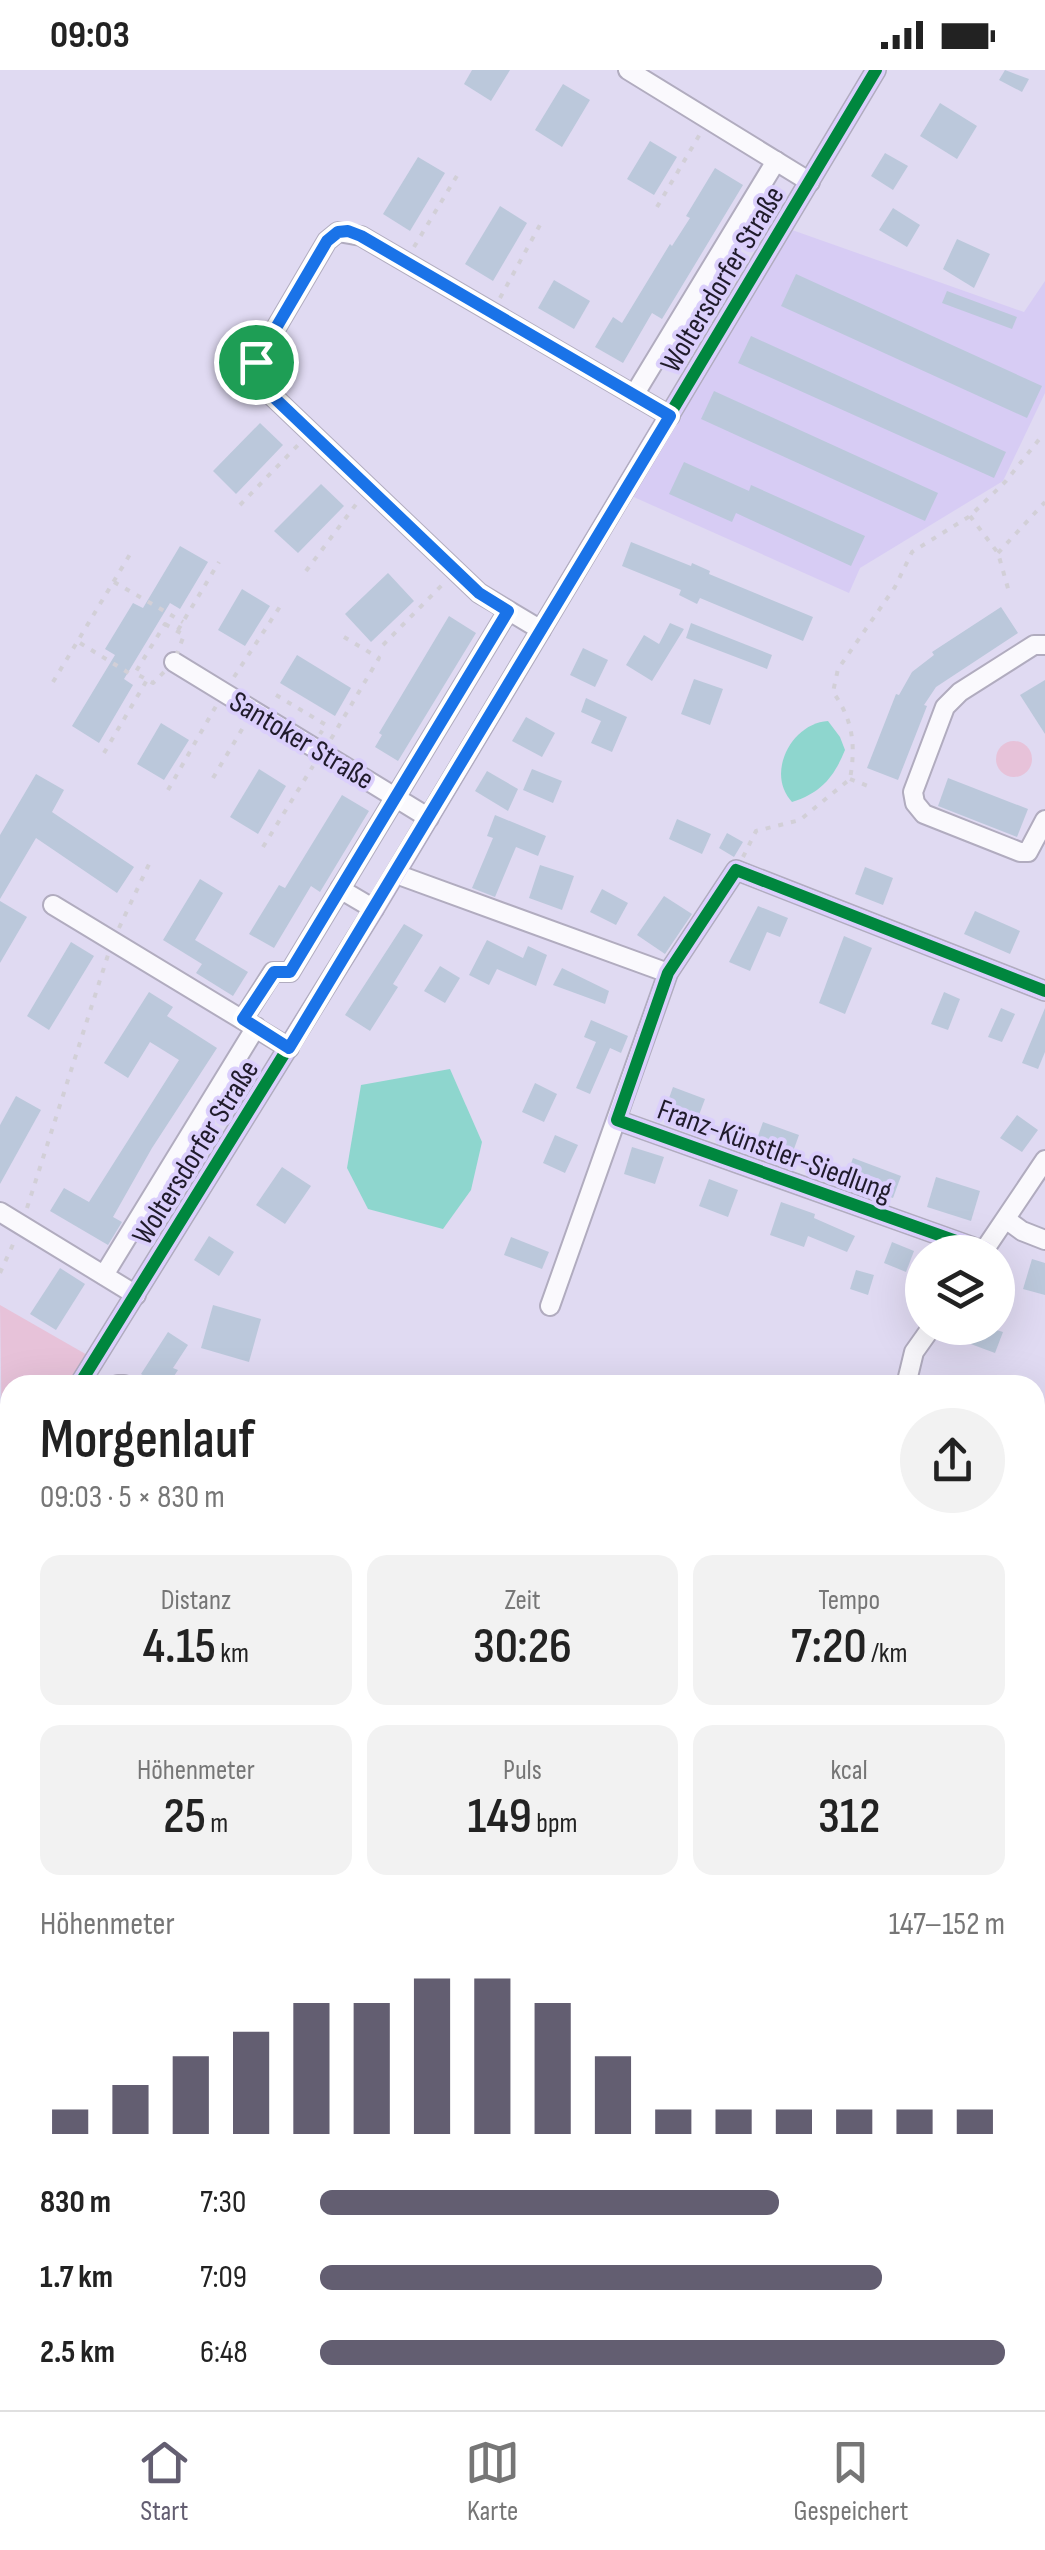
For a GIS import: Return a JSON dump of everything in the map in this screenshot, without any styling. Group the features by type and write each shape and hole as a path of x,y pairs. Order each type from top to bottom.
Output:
{"street":[{"path":"628,70 810,182"},
{"name":"Woltersdorfer Straße","path":"87,1375 430,818 876,70"},
{"path":"634,396 776,161"},
{"path":"540,630 479,593 262,386 254,372 256,362 327,241 338,232 361,236 670,416"},
{"path":"104,1275 250,1023 274,972 290,972 508,611"},
{"path":"1045,644 1034,645 944,706 913,792 915,803 924,814 1020,852 1028,852 1034,845 1045,820"},
{"name":"Santoker Straße","path":"174,662 430,818"},
{"path":"736,870 1045,992"},
{"name":"Franz-Künstler-Siedlung","path":"736,870 668,973 617,1120 936,1235"},
{"path":"396,874 668,973"},
{"path":"340,888 374,910"},
{"path":"52,905 289,1048"},
{"path":"550,1306 617,1120"},
{"name":"Franz-Künstler-Siedlung","path":"995,1235 1045,1160"},
{"path":"0,1212 136,1294"},
{"path":"1006,1220 1045,1240"},
{"path":"908,1375 919,1345"}],"path":[{"path":"656,207 709,120"},
{"path":"406,262 458,174"},
{"path":"492,312 541,223"},
{"path":"240,505 310,432"},
{"path":"736,870 756,831 800,820 850,779 854,756 847,712 833,692 838,668 895,587 912,552 970,516 1006,481 1041,437 1045,438"},
{"path":"306,571 369,487"},
{"path":"998,553 1044,505"},
{"path":"970,516 998,553 1009,592"},
{"path":"53,682 132,551"},
{"path":"177,632 219,562"},
{"path":"384,645 456,570"},
{"path":"114,582 183,622"},
{"path":"264,847 319,750 378,658 339,634"},
{"path":"78,642 132,675 136,673"},
{"path":"104,753 147,680"},
{"path":"276,695 326,725 319,750"},
{"path":"214,778 254,710"},
{"path":"850,779 868,786"},
{"path":"0,1272 21,1225 113,942 151,860"}],"shaded area":[{"path":"778,225 1024,312 1045,281 1045,393 1003,481 860,568 849,593 618,490"},
{"path":"828,721 845,750 841,760 819,789 792,802 781,777 786,751 803,730"},
{"path":"1014,741 1026,747 1032,759 1026,771 1014,777 1002,771 996,759 1002,747"},
{"path":"450,1069 482,1142 471,1190 443,1229 368,1209 347,1168 361,1085"},
{"path":"0,1305 89,1356 76,1375 1,1375"}],"building":[{"path":"472,70 510,70 491,101 464,84"},
{"path":"1005,70 1029,79 1022,92 999,80"},
{"path":"563,84 590,100 562,147 535,130"},
{"path":"940,103 977,126 957,159 920,136"},
{"path":"650,141 677,157 654,195 627,179"},
{"path":"885,153 908,166 893,190 871,176"},
{"path":"418,157 445,173 410,231 383,214"},
{"path":"715,168 743,185 662,319 652,313 623,363 595,347 613,317 622,323 690,218 686,216"},
{"path":"500,206 527,223 493,281 465,264"},
{"path":"893,208 920,225 907,247 879,230"},
{"path":"957,239 990,254 974,288 943,269"},
{"path":"796,274 1042,386 1027,418 781,306"},
{"path":"554,280 590,301 574,329 538,308"},
{"path":"947,291 1017,317 1012,329 942,303"},
{"path":"751,336 1006,452 994,478 738,363"},
{"path":"714,391 938,493 925,521 701,419"},
{"path":"260,423 283,445 236,494 213,471"},
{"path":"684,462 749,491 751,485 865,536 851,566 736,513 732,522 669,494"},
{"path":"321,484 344,506 298,553 274,531"},
{"path":"631,542 691,566 692,563 710,571 709,574 813,617 803,641 700,598 697,604 679,595 681,590 622,566"},
{"path":"180,546 208,562 180,609 170,603 124,679 133,685 99,743 72,726 115,655 105,649 133,603 143,608"},
{"path":"388,573 414,601 371,642 345,614"},
{"path":"242,589 270,606 245,646 218,630"},
{"path":"1001,607 1018,633 936,687 924,705 927,706 898,780 867,768 896,694 899,695 912,672 934,655 932,652"},
{"path":"449,616 476,633 398,761 375,747 382,735 379,733"},
{"path":"670,623 684,629 652,681 626,665 644,635 659,644"},
{"path":"691,623 772,655 767,669 686,638"},
{"path":"583,648 608,660 595,687 570,675"},
{"path":"297,655 351,688 335,716 280,683"},
{"path":"694,679 723,689 710,725 681,714"},
{"path":"1045,680 1045,734 1020,695"},
{"path":"586,698 627,717 612,752 591,743 601,721 581,712"},
{"path":"526,717 555,733 542,757 512,741"},
{"path":"161,723 189,740 164,780 137,764"},
{"path":"259,769 286,786 258,834 230,817"},
{"path":"532,769 562,781 553,803 523,790"},
{"path":"487,771 518,789 508,811 475,791"},
{"path":"36,774 64,790 52,812 134,867 117,893 36,838 0,899 0,835"},
{"path":"948,778 1028,809 1017,837 938,806"},
{"path":"342,795 369,811 320,892 311,886 274,948 249,934 279,885 285,888"},
{"path":"495,815 546,836 538,856 516,847 495,897 472,888 493,838 487,836"},
{"path":"677,819 711,834 702,854 669,839"},
{"path":"727,833 743,842 734,857 719,848"},
{"path":"540,865 574,876 562,910 529,898"},
{"path":"865,867 893,878 883,905 855,894"},
{"path":"200,879 223,893 195,940 248,972 233,996 196,973 202,964 163,940"},
{"path":"602,889 628,903 616,925 590,912"},
{"path":"664,896 692,914 665,954 637,935"},
{"path":"0,901 27,917 0,963"},
{"path":"758,906 788,918 780,937 767,932 750,971 729,962"},
{"path":"975,911 1020,931 1010,954 964,934"},
{"path":"404,924 423,935 393,984 398,987 370,1031 345,1015"},
{"path":"844,936 872,948 845,1014 819,1003"},
{"path":"487,940 523,958 528,946 547,955 536,986 497,969 489,985 469,975"},
{"path":"71,942 94,956 49,1030 27,1016"},
{"path":"440,966 460,978 445,1003 424,991"},
{"path":"562,968 609,991 605,1004 553,985"},
{"path":"149,992 173,1007 167,1016 217,1048 113,1217 122,1222 108,1245 50,1211 64,1188 89,1202 179,1060 150,1042 128,1078 104,1063"},
{"path":"944,992 960,999 948,1030 931,1024"},
{"path":"1001,1008 1015,1014 1002,1042 988,1037"},
{"path":"1045,1008 1045,1052 1038,1069 1022,1063"},
{"path":"591,1020 628,1036 621,1053 610,1048 590,1094 576,1088 596,1042 584,1037"},
{"path":"535,1083 557,1094 544,1122 522,1112"},
{"path":"673,1087 705,1099 696,1123 664,1112"},
{"path":"16,1096 41,1110 0,1184 0,1125"},
{"path":"1017,1115 1038,1130 1022,1152 1000,1138"},
{"path":"763,1122 799,1135 790,1160 754,1147"},
{"path":"555,1135 578,1145 565,1173 543,1163"},
{"path":"632,1147 664,1157 655,1184 624,1174"},
{"path":"853,1158 901,1176 893,1198 845,1180"},
{"path":"282,1167 311,1186 285,1224 256,1205"},
{"path":"936,1177 980,1191 971,1221 927,1207"},
{"path":"709,1179 738,1190 728,1217 699,1206"},
{"path":"781,1202 815,1214 814,1218 855,1236 847,1252 808,1236 804,1247 770,1235"},
{"path":"209,1236 234,1252 219,1276 194,1260"},
{"path":"511,1237 549,1252 542,1269 504,1255"},
{"path":"892,1242 905,1247 905,1272 884,1263"},
{"path":"1032,1259 1045,1263 1045,1295 1023,1289"},
{"path":"60,1268 85,1284 56,1330 30,1314"},
{"path":"856,1270 874,1275 868,1295 850,1289"},
{"path":"213,1305 261,1319 249,1362 201,1348"},
{"path":"168,1332 188,1345 173,1368 178,1370 175,1375 141,1374"},
{"path":"973,1345 998,1345 995,1353"}],"cycle path":[{"path":"85,1375 374,909 876,70"},
{"path":"939,1235 617,1120 668,973 736,870 1045,991"}],"route":[{"path":"348,231 670,416 289,1048 243,1019 274,972 290,972 508,611 479,593 262,386 254,372 256,362 327,241 338,232 348,231"}]}
